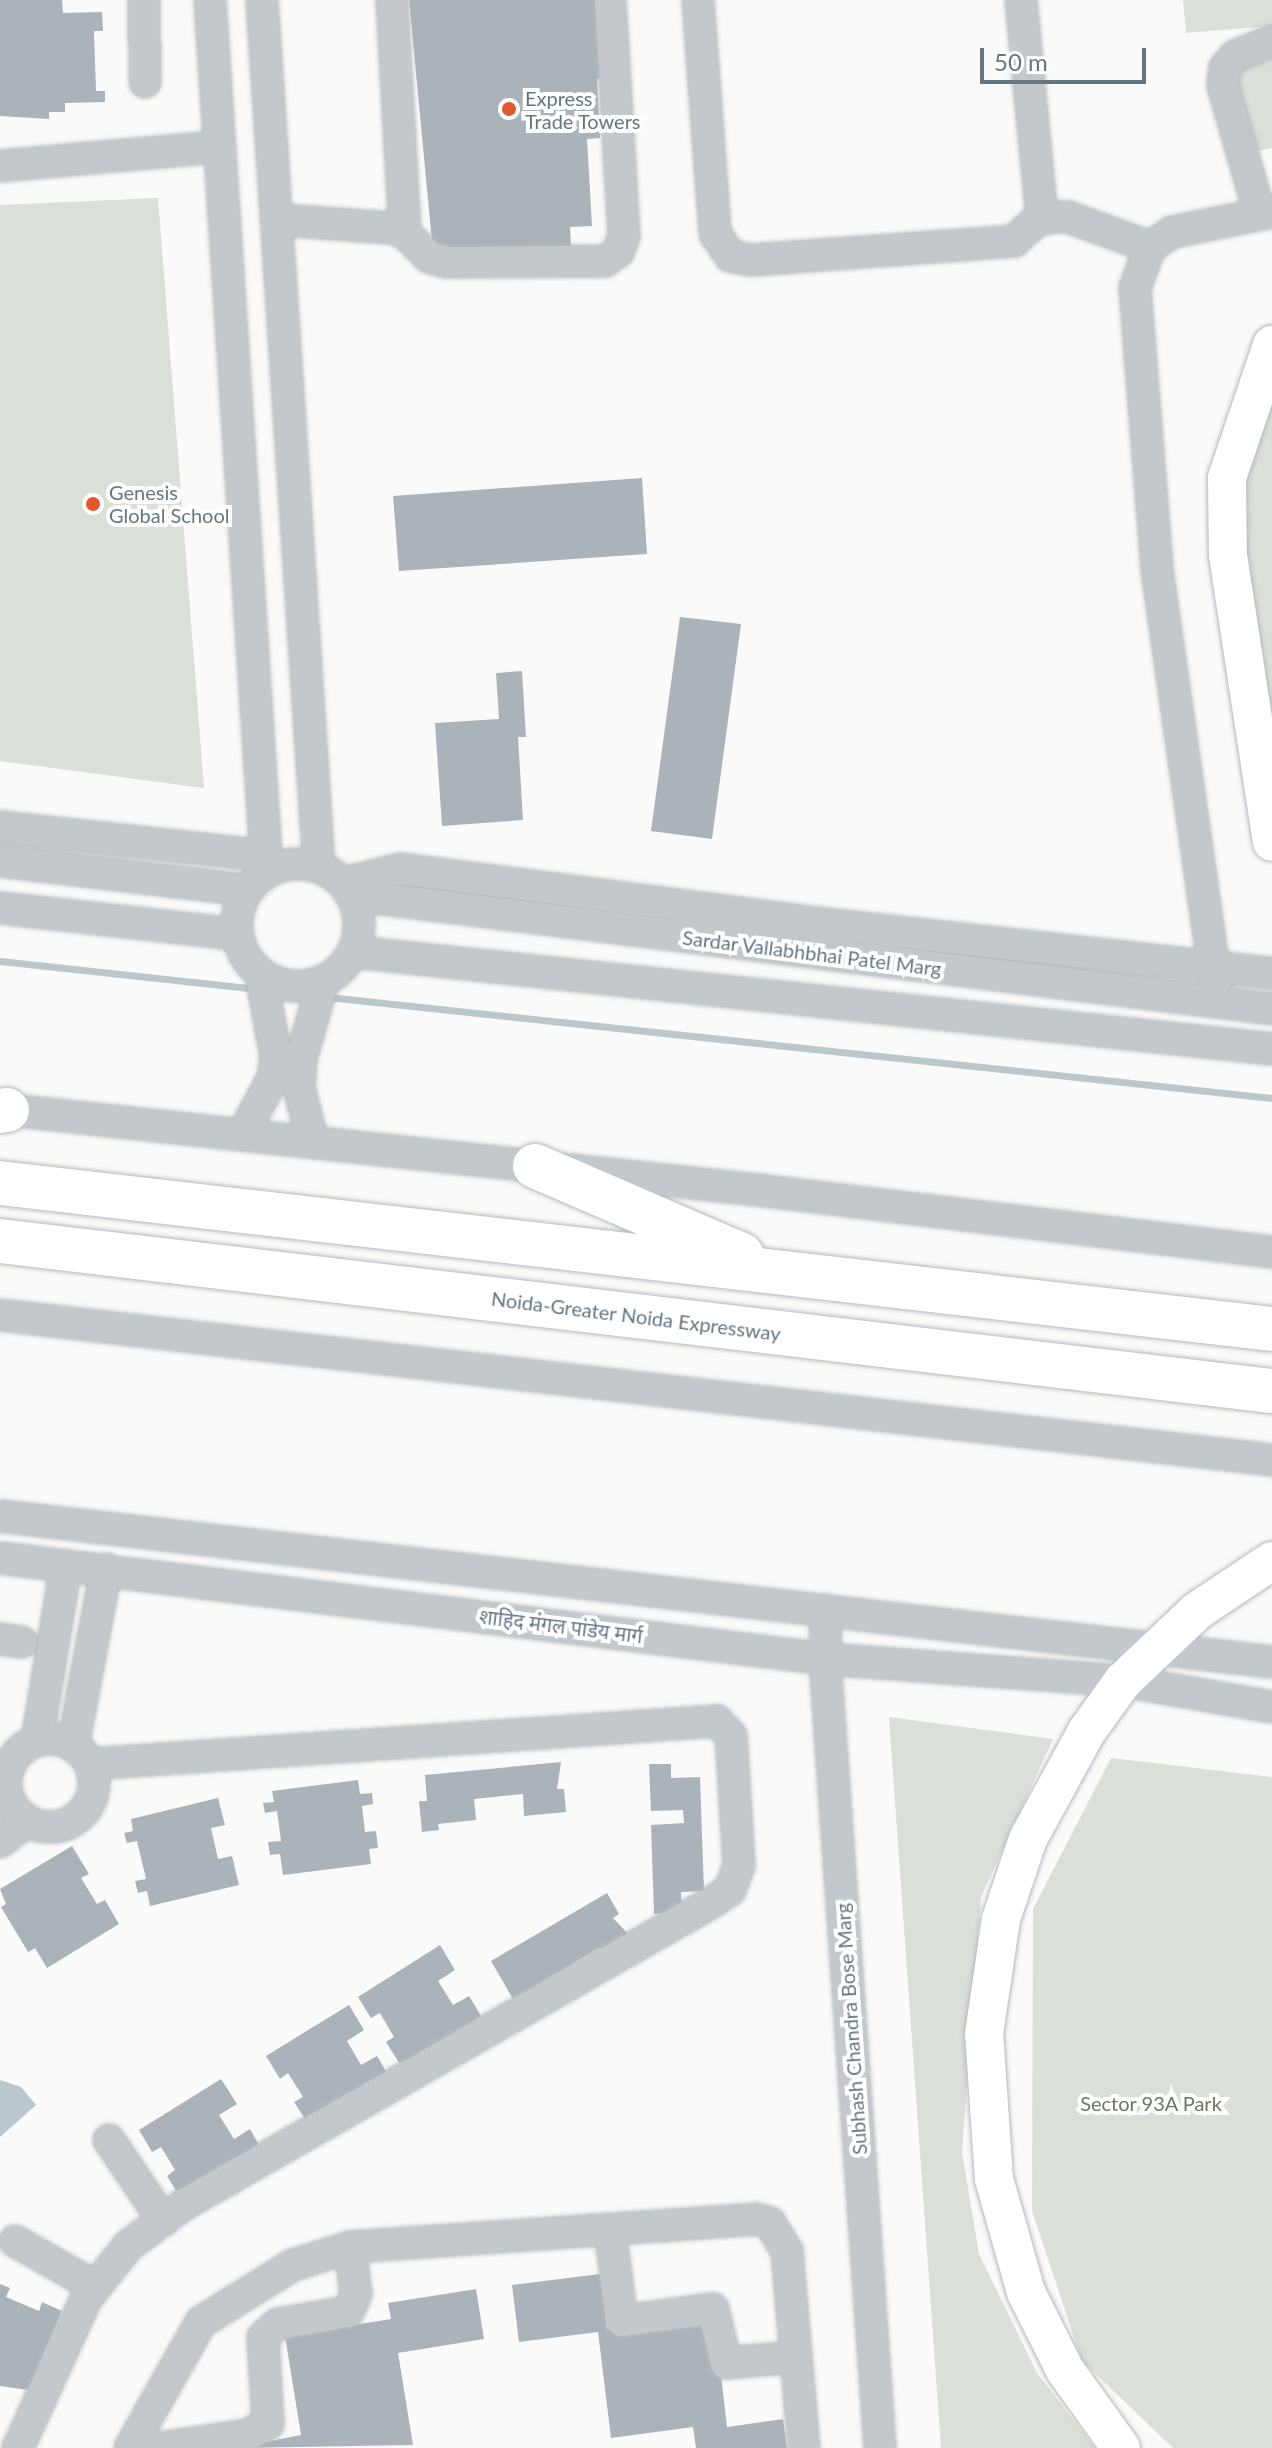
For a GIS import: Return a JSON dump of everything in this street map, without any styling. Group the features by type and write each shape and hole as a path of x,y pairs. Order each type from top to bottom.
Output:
{"highway":[{"path":"535,1166 787,1275"},
{"path":"0,1183 1272,1329"},
{"name":"Noida-Greater Noida Expressway","path":"0,1241 1272,1391"}],"main road":[{"path":"1272,345 1227,478 1228,555 1272,842"},
{"path":"1121,2448 1065,2370 1026,2292 994,2179 984,2034 1001,1919 1028,1839 1087,1731 1123,1681 1197,1611 1272,1561"}],"street":[{"path":"144,0 145,82"},
{"path":"210,0 260,873 238,911 237,934 245,957 261,975 291,986 323,982"},
{"path":"262,0 338,882 360,923 354,952 323,982 301,1059 299,1088 313,1141"},
{"path":"392,0 405,233"},
{"path":"280,220 380,226 405,233 429,257 447,262 591,265 618,252 624,236 610,0"},
{"path":"698,0 715,233 730,256 751,260 1014,241 1042,218 1068,217 1150,247"},
{"path":"1021,0 1042,218"},
{"path":"1219,1004 1157,568 1135,288 1150,247 1172,232 1266,213 1223,86 1225,68 1235,56 1272,41"},
{"path":"0,166 219,147"},
{"path":"0,827 260,873"},
{"name":"Sardar Vallabhbhai Patel Marg","path":"0,861 260,873 292,863 338,882 813,953 1272,1009"},
{"path":"338,882 401,869 816,923 1272,973"},
{"path":"0,908 237,934"},
{"path":"813,953 816,923"},
{"path":"354,952 1272,1049"},
{"path":"244,1132 270,1085 276,1057 261,975"},
{"path":"2,1110 244,1132 1272,1252"},
{"path":"0,1315 1272,1460"},
{"path":"0,1516 1159,1646 1272,1662"},
{"name":"शाहिद मंगल पांडेय मार्ग","path":"0,1558 825,1659 1123,1681 1272,1707"},
{"path":"66,1565 48,1659 37,1741 16,1755 3,1778 10,1802 27,1821 63,1825 83,1811 93,1789 81,1755 85,1662 106,1569"},
{"name":"Subhash Chandra Bose Marg","path":"826,1610 825,1659 880,2448"},
{"path":"48,1659 85,1662"},
{"path":"18,2448 94,2286 116,2256 163,2220 730,1890 739,1865 731,1736 717,1721 81,1755 37,1741"},
{"path":"0,1842 27,1821"},
{"path":"109,2140 163,2220"},
{"path":"130,2448 201,2322 293,2265 350,2247 610,2229 770,2223 787,2251 804,2448"},
{"path":"610,2229 622,2321 713,2309 726,2363 796,2357"},
{"path":"15,2241 94,2286"},
{"path":"160,2448 261,2432 268,2424 263,2337 278,2324 348,2312 356,2294 350,2247"}],"green space":[{"path":"1183,0 1272,0 1272,26 1186,33"},
{"path":"1272,47 1272,148 1253,152 1235,83 1254,49"},
{"name":"Genesis Global School","path":"158,198 204,788 0,761 0,205"},
{"path":"1272,394 1272,732 1245,553 1245,480"},
{"path":"889,1717 1053,1739 981,1897 962,2152 979,2254 1037,2373 1095,2448 941,2448"},
{"name":"Sector 93A Park","path":"1111,1758 1272,1777 1272,2448 1173,2448 1082,2361 1032,2211 1033,1909"}],"shaded area":[{"path":"0,2080 21,2087 36,2105 0,2137"}],"building":[{"path":"0,0 62,0 63,13 102,12 103,31 94,31 96,91 105,91 105,102 65,103 65,112 49,112 49,119 0,116"},
{"name":"Express Trade Towers","path":"409,0 603,0 606,78 597,79 600,138 587,139 592,226 570,227 571,246 433,252"},
{"path":"642,478 647,554 399,571 393,496"},
{"path":"680,617 741,624 712,839 651,831"},
{"path":"522,671 526,737 518,737 523,820 442,826 435,723 499,719 496,673"},
{"path":"561,1762 557,1789 564,1789 566,1812 524,1816 523,1794 474,1799 476,1820 438,1824 439,1830 422,1832 419,1801 427,1801 425,1775"},
{"path":"649,1764 671,1764 671,1778 700,1777 704,1891 681,1892 682,1913 654,1914 651,1825 684,1823 683,1810 651,1811"},
{"path":"358,1780 360,1794 372,1793 373,1804 362,1806 365,1832 376,1831 378,1848 369,1849 371,1864 283,1875 280,1854 270,1855 268,1842 281,1841 277,1811 265,1813 263,1803 274,1802 272,1791"},
{"path":"218,1798 225,1825 211,1828 218,1859 232,1856 239,1885 150,1906 147,1891 138,1893 135,1881 146,1879 137,1841 127,1843 124,1833 133,1831 131,1819"},
{"path":"72,1846 89,1874 81,1878 97,1904 105,1900 119,1924 47,1968 35,1948 28,1952 1,1907 6,1904 0,1889"},
{"path":"607,1893 619,1914 613,1918 632,1938 603,1955 599,1948 513,1999 491,1961"},
{"path":"440,1945 455,1970 438,1981 453,2005 469,1996 481,2016 401,2066 386,2042 394,2037 380,2013 371,2018 358,1997"},
{"path":"349,2005 364,2030 347,2041 361,2065 377,2056 389,2076 309,2125 294,2102 303,2097 288,2073 280,2079 266,2056"},
{"path":"221,2079 237,2104 219,2115 234,2139 250,2129 262,2150 182,2200 167,2176 175,2170 161,2147 152,2152 139,2130"},
{"path":"600,2274 607,2329 714,2315 727,2427 783,2419 787,2448 696,2448 693,2427 611,2438 598,2332 519,2342 512,2285"},
{"path":"0,2284 10,2288 6,2297 39,2311 42,2302 62,2311 28,2390 0,2386"},
{"path":"476,2289 484,2339 398,2353 413,2445 234,2448 301,2435 285,2336 391,2319 388,2303"}],"waterway":[{"path":"0,961 256,989"},
{"path":"272,991 311,995"},
{"path":"328,997 1272,1098"}],"place":[{"name":"Express Trade Towers","path":"509,109"},
{"name":"Genesis Global School","path":"93,504"}]}
